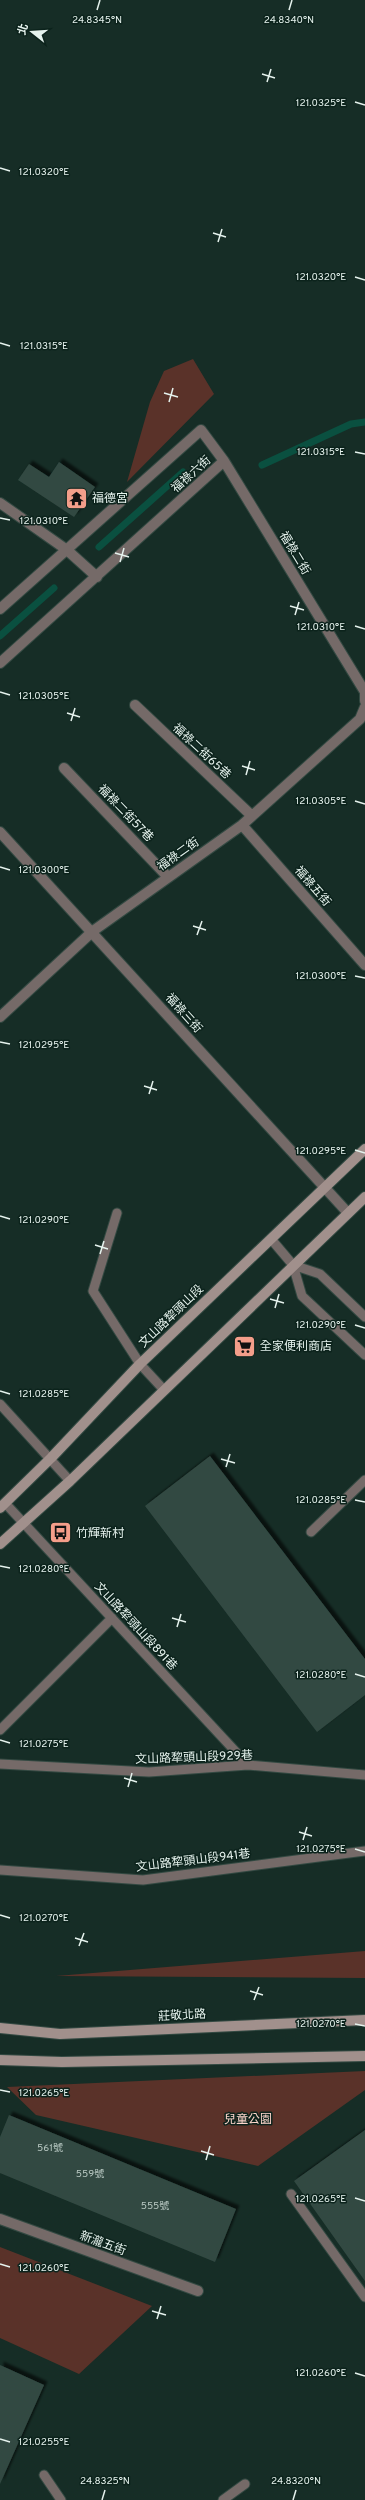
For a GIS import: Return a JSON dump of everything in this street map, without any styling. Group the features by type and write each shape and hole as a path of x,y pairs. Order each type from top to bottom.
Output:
{"main road":[{"name":"文山路犂頭山段","path":"2,1505 51,1458 140,1364 365,1149"},
{"path":"0,1544 70,1481 365,1197"},
{"name":"莊敬北路","path":"0,2028 60,2034 365,2020"},
{"path":"0,2060 62,2062 365,2056"}],"street":[{"name":"福祿六街","path":"0,609 201,430 224,461 0,663"},
{"name":"福祿二街","path":"224,461 364,692 365,701"},
{"path":"0,503 67,550 97,577"},
{"name":"福祿二街65巷","path":"135,705 252,816"},
{"name":"福祿二街","path":"0,1017 92,931 242,825 360,719 365,707"},
{"name":"福祿二街57巷","path":"64,768 168,877"},
{"name":"福祿五街","path":"242,825 365,965"},
{"name":"福祿三街","path":"0,832 4,843 92,931 348,1213"},
{"name":"新瀧五街","path":"0,2219 198,2291"}],"lane":[{"path":"117,1212 93,1291 140,1364 164,1390"},
{"path":"271,1239 293,1265 302,1296 365,1355"},
{"path":"293,1265 320,1274 365,1317"},
{"path":"0,1404 51,1458 70,1481"},
{"path":"311,1532 365,1480"},
{"name":"文山路犂頭山段891巷","path":"2,1505 24,1522 248,1765"},
{"path":"0,1730 112,1618"},
{"name":"文山路犂頭山段929巷","path":"0,1764 149,1772 248,1765 365,1775"},
{"name":"文山路犂頭山段941巷","path":"0,1870 143,1880 365,1851"},
{"path":"291,2194 365,2297"},
{"path":"44,2475 61,2500"},
{"path":"224,2500 245,2484"}],"green space":[{"path":"193,359 214,394 127,482 150,402 164,371"},
{"path":"365,1951 365,1978 56,1976"},
{"name":"兒童公園","path":"365,2071 365,2090 258,2166 36,2115 7,2087"},
{"path":"0,2247 152,2306 79,2374 0,2338"}],"building":[{"path":"59,462 95,487 74,517 18,480 29,464 49,477"},
{"path":"210,1456 365,1659 365,1695 317,1732 145,1506"},
{"path":"9,2115 236,2209 215,2262 0,2173 0,2137"},
{"path":"365,2130 365,2281 294,2181"},
{"path":"0,2365 44,2385 0,2484"}],"waterway":[{"path":"262,465 351,424 365,422"},
{"path":"99,547 183,472"},
{"path":"0,636 54,588"}],"place":[{"name":"福德宮","path":"77,498"},
{"name":"全家便利商店","path":"244,1346"},
{"name":"竹輝新村","path":"61,1533"}]}
